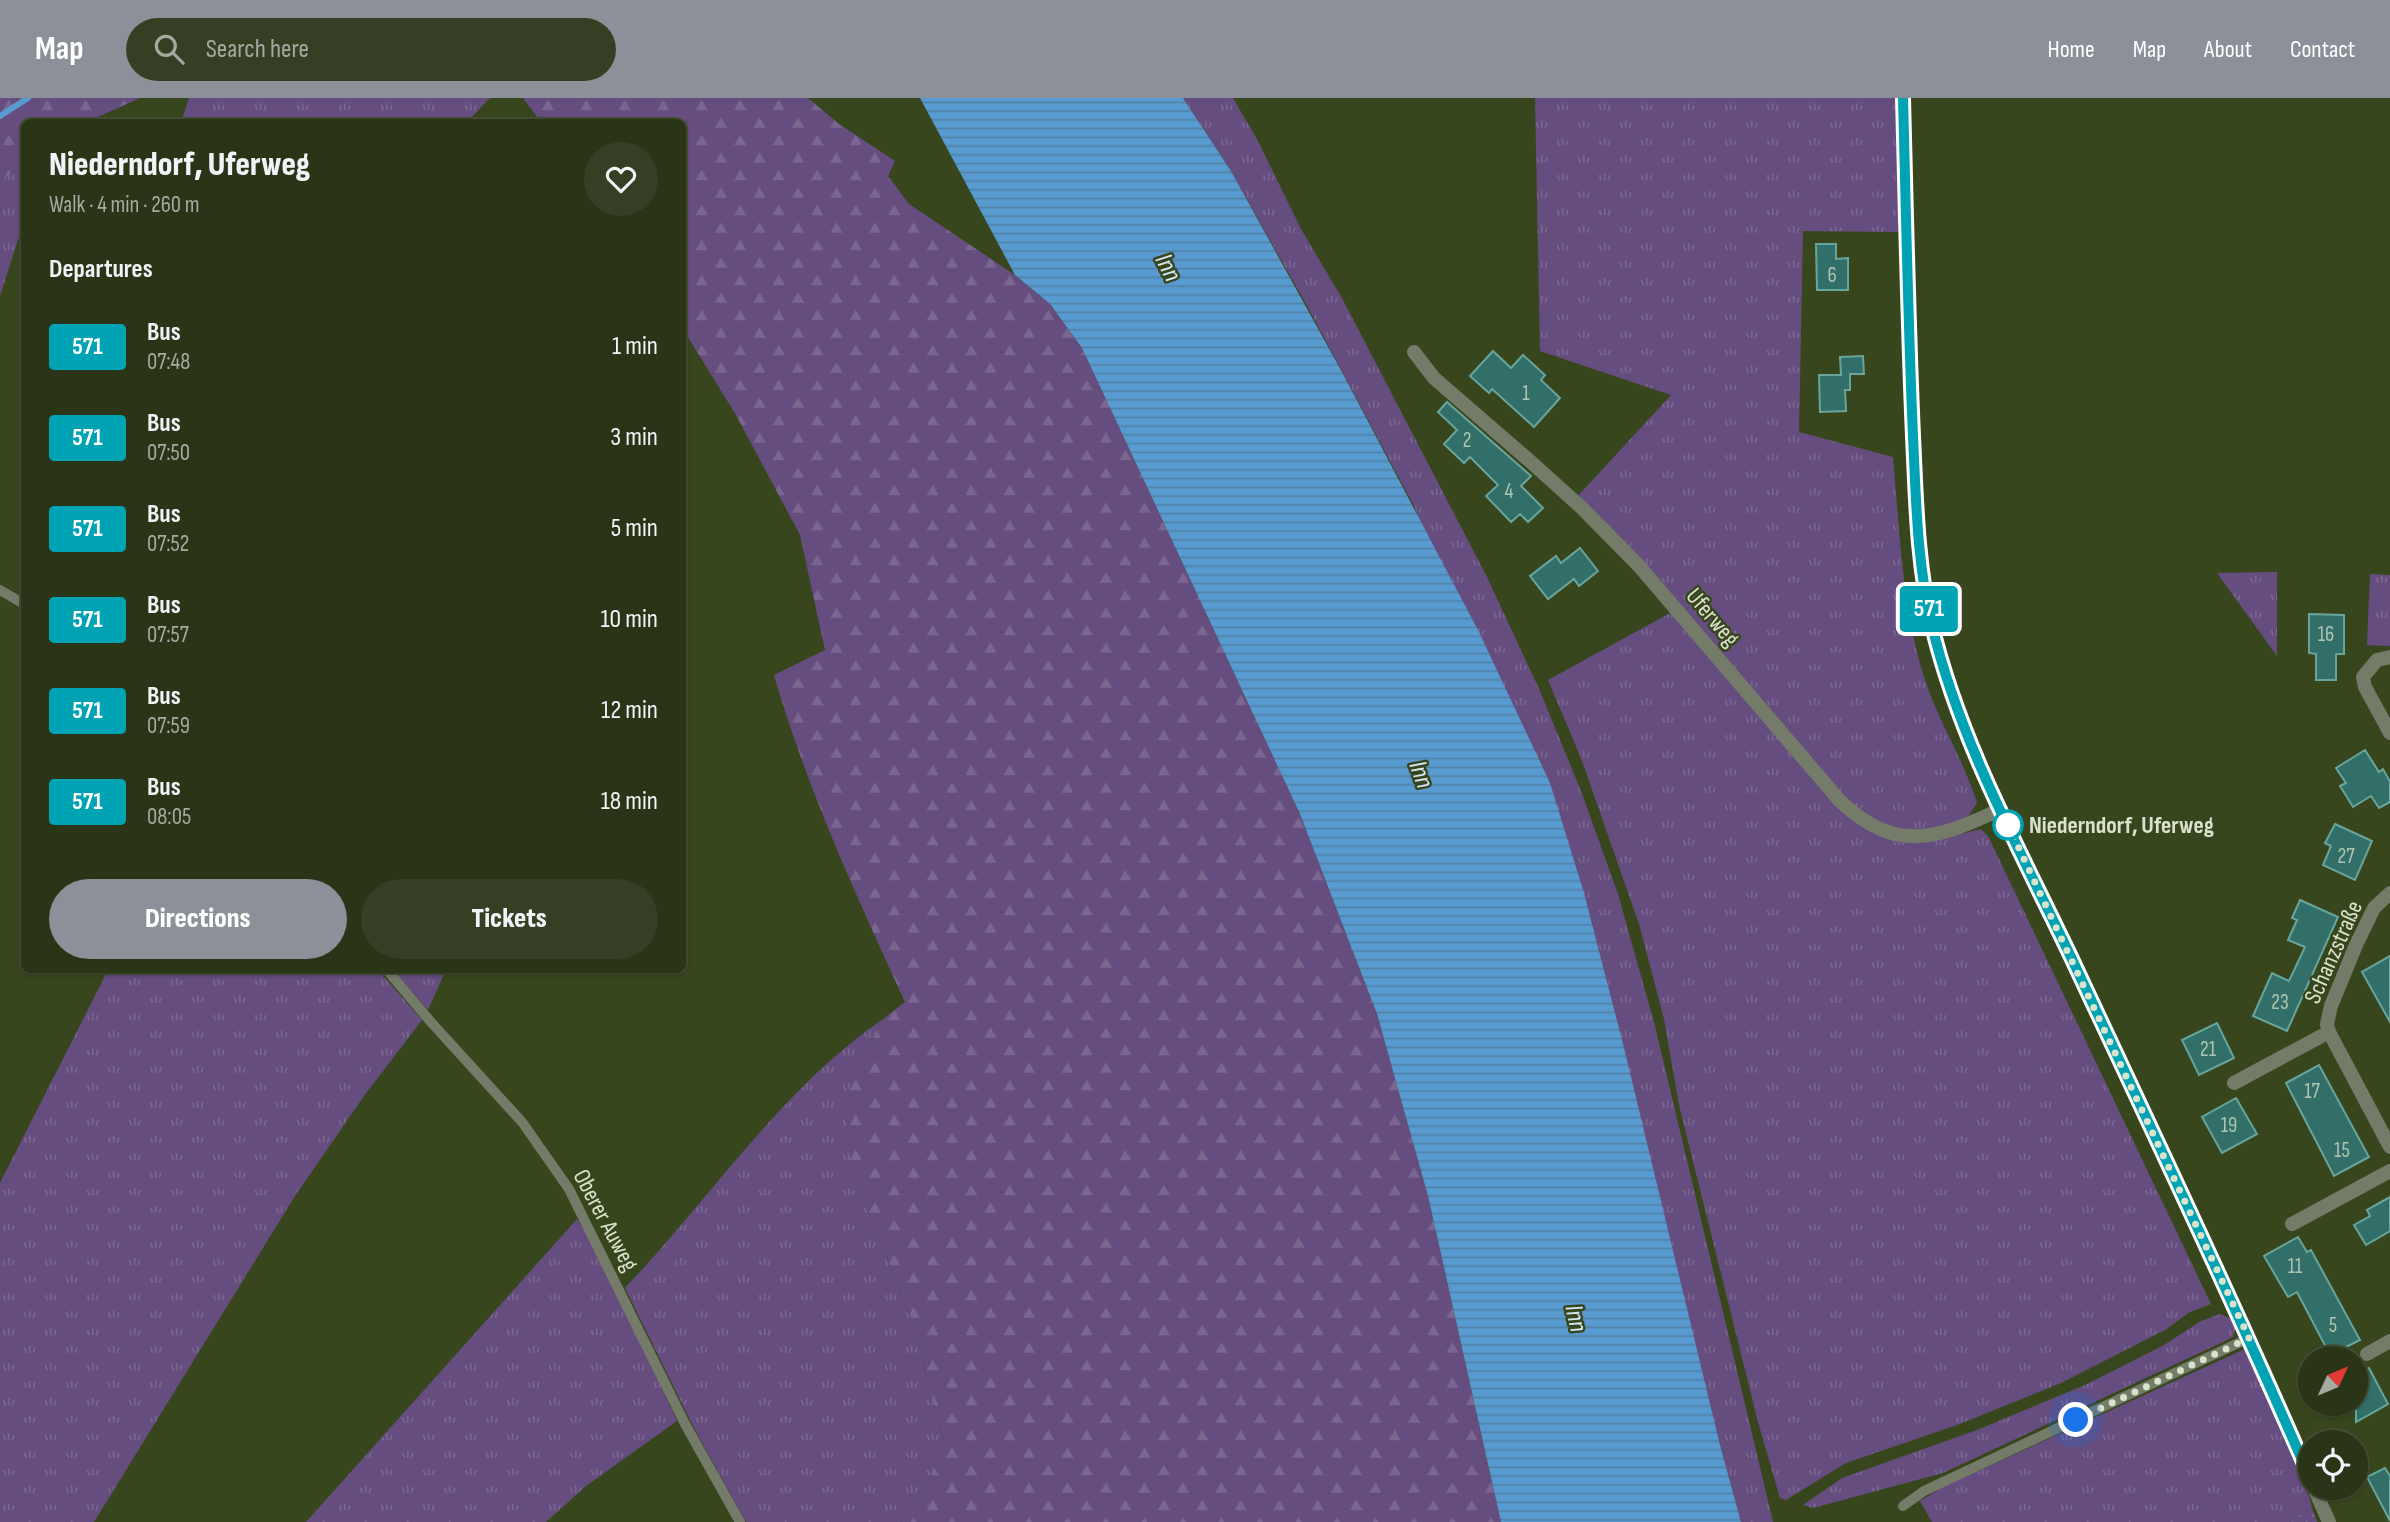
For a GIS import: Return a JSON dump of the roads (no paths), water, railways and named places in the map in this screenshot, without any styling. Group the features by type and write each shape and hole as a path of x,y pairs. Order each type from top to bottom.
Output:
{"street":[{"path":"1903,98 1910,375 1923,577 1932,625 1945,670 1959,712 2001,809 2249,1338 2298,1450"},
{"name":"Uferweg","path":"1413,352 1434,379 1478,414 1540,470 1624,551 1680,612 1840,801 1863,821 1885,831 1916,837 1965,825 2001,809"},
{"path":"2390,657 2378,660 2362,677 2390,733"},
{"name":"Schanzstraße","path":"2390,893 2374,908 2356,945 2331,1006 2327,1024 2390,1147"},
{"name":"Schanzstraße","path":"2234,1083 2329,1032"},
{"path":"2292,1224 2390,1171"},
{"path":"2368,1353 2390,1341"},
{"path":"2319,1500 2329,1522"}],"lane":[{"path":"0,590 21,602"},
{"name":"Oberer Auweg","path":"390,973 522,1122 569,1189 685,1424 740,1522"},
{"path":"1903,1506 1924,1492 2249,1338"}],"water":[{"name":"Inn","path":"920,98 1183,98 1231,171 1342,372 1479,632 1550,783 1584,893 1741,1522 1501,1522 1428,1196 1377,1014 1300,814 1082,348 1050,304 1015,275"}],"waterway":[{"path":"0,116 28,98"}],"place":[{"name":"Niederndorf, Uferweg","path":"2008,825"}]}
